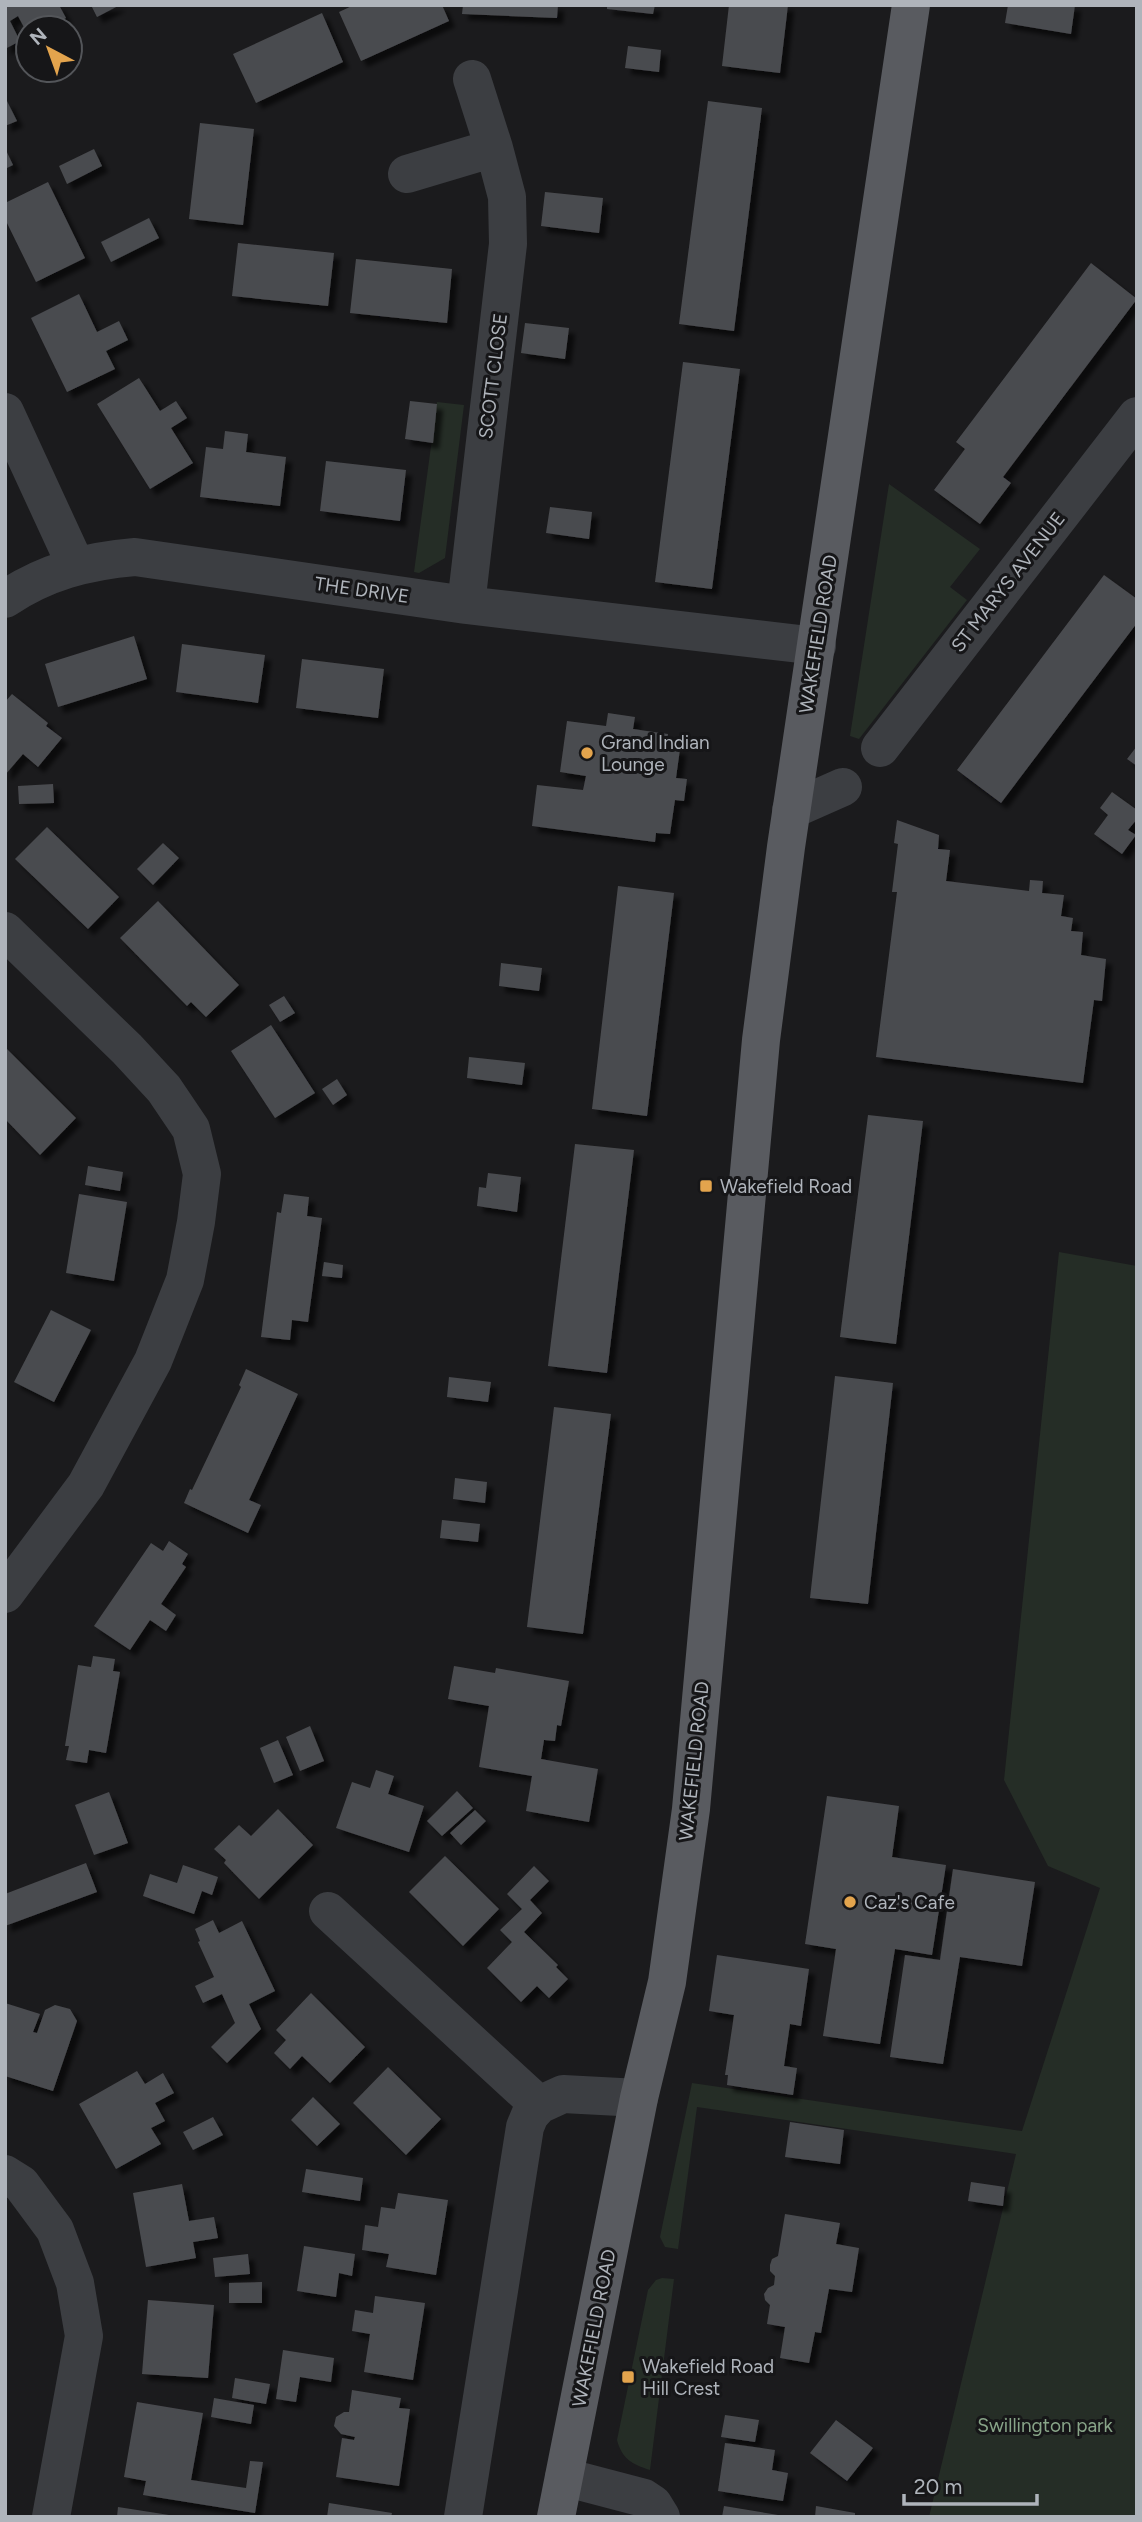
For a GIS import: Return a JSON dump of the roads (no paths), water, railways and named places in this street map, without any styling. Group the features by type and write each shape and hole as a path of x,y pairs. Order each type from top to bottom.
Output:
{"main road":[{"name":"WAKEFIELD ROAD","path":"556,2517 639,2098 667,1982 691,1809 761,1040 791,810 911,5"}],"street":[{"name":"SCOTT CLOSE","path":"466,605 508,244 507,197 472,79"},
{"path":"407,174 494,148"},
{"path":"5,412 76,566"},
{"name":"ST MARYS AVENUE","path":"880,748 1137,416"},
{"name":"THE DRIVE","path":"5,599 25,586 60,570 97,560 135,557 466,605 817,646"},
{"path":"791,810 843,787"},
{"path":"5,931 127,1049 164,1089 191,1129 202,1174 185,1280 153,1361 86,1485 5,1594"},
{"path":"328,1911 539,2105"},
{"path":"463,2517 525,2127 530,2115 539,2105 563,2094 639,2098"},
{"path":"5,2174 21,2184 55,2230 75,2283 83,2336 51,2517"},
{"path":"564,2477 644,2498 653,2504 661,2517"}],"place":[{"name":"Grand Indian Lounge","path":"587,753"},
{"name":"Wakefield Road","path":"706,1186"},
{"name":"Caz's Cafe","path":"850,1902"},
{"name":"Wakefield Road Hill Crest","path":"628,2377"}],"park label":[{"name":"Swillington park","path":"1045,2425"}]}
